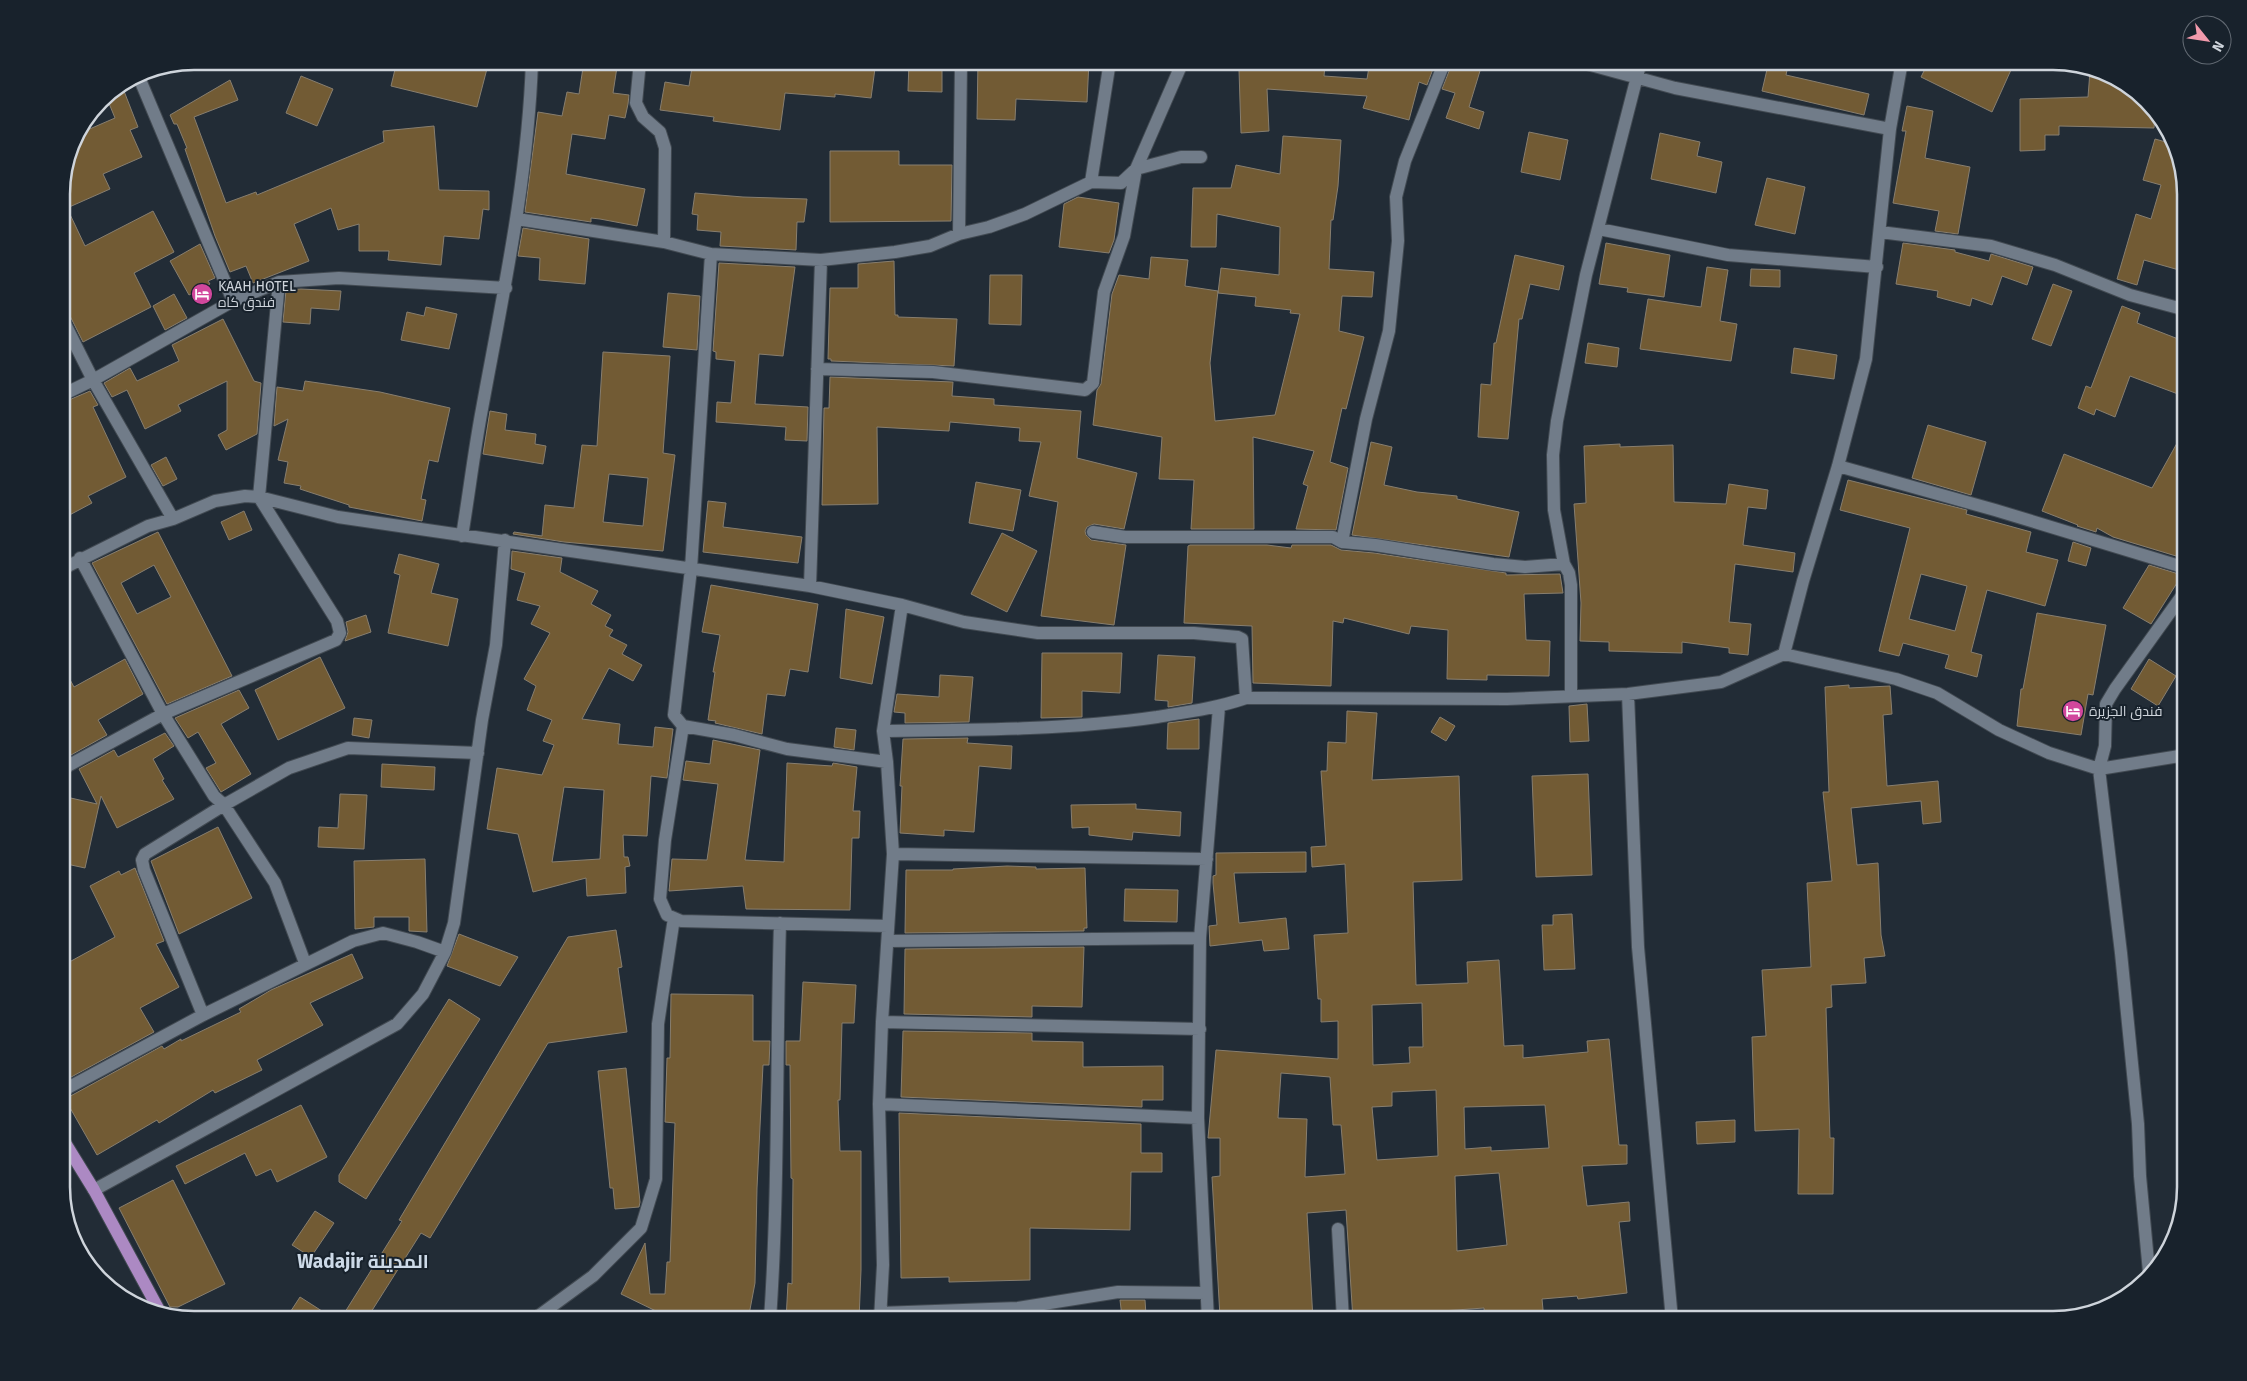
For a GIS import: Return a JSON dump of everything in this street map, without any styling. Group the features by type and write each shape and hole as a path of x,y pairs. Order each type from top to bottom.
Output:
{"main road":[{"path":"70,1151 94,1190 155,1305"}],"street":[{"path":"462,536 481,411 506,288 517,219 531,70"},
{"path":"639,70 636,103 643,117 660,132 665,148 664,242"},
{"path":"959,234 961,70"},
{"path":"1091,182 1109,70"},
{"path":"817,369 932,372 1085,390 1090,388 1093,383 1104,292 1124,236 1136,169 1179,70"},
{"path":"1342,542 1366,418 1389,331 1398,241 1396,197 1405,161 1441,70"},
{"path":"1606,70 1675,88 1890,129"},
{"path":"1571,696 1571,585 1569,573 1564,564 1554,510 1553,455 1570,347 1638,70"},
{"path":"1784,654 1803,581 1838,466 1866,358 1890,129 1900,70"},
{"path":"141,82 233,301"},
{"path":"517,219 664,242 711,254 820,260 930,246 959,234 989,227 1025,214 1091,182 1121,183 1136,169 1181,157 1201,157"},
{"path":"1598,229 1728,255 1877,267"},
{"path":"1880,232 1991,246 2055,265 2130,295 2177,308"},
{"path":"711,254 691,569 674,715 683,726 734,735 788,750 887,762"},
{"path":"810,586 820,260"},
{"path":"70,391 94,380 233,301 279,282 339,278 506,288"},
{"path":"70,765 163,714 336,640 340,633 337,621 259,497 279,282"},
{"path":"70,334 94,380 173,519"},
{"path":"1838,466 1995,510 2177,565"},
{"path":"70,564 148,526 173,519 216,501 244,496 259,497 338,517 810,586 902,605 964,622 1038,633 1194,634 1238,637 1242,639 1246,698"},
{"path":"1093,532 1125,537 1333,537 1342,542 1375,545 1493,564 1525,567 1564,564"},
{"path":"94,1190 397,1024 423,994 445,952 454,923 478,753 496,645 505,540"},
{"path":"80,558 163,714 214,796 224,805 275,883 306,963"},
{"path":"2148,1265 2140,1176 2138,1124 2121,953 2099,769 2105,746 2106,704 2177,603"},
{"path":"880,1311 883,1266 879,1104 882,1022 893,854 883,731 902,605"},
{"path":"883,731 1045,728 1130,721 1218,707 1246,698 1507,699 1628,694 1721,682 1784,654 1896,679 1936,693 1999,730 2049,753 2099,769 2177,756"},
{"path":"1628,694 1638,947 1671,1311"},
{"path":"1207,1311 1198,1118 1200,938 1218,707"},
{"path":"683,726 665,840 660,899 667,915 681,921 697,922 888,926"},
{"path":"203,1015 144,870 142,860 145,854 224,805 289,768 348,748 478,753"},
{"path":"893,854 1207,858"},
{"path":"545,1311 593,1276 641,1228 656,1179 658,1024 674,918"},
{"path":"771,1311 774,1265 776,1043 780,924"},
{"path":"70,1087 203,1015 352,941 383,933 418,942 445,952"},
{"path":"888,941 1200,938"},
{"path":"882,1022 1200,1029"},
{"path":"879,1104 1198,1118"},
{"path":"1338,1229 1343,1311"},
{"path":"1032,1311 1118,1292 1206,1293"}],"building":[{"path":"395,70 487,70 477,107 391,86"},
{"path":"583,70 617,70 613,93 629,95 625,118 609,115 605,139 572,134 566,174 645,189 637,226 600,219 591,218 591,222 525,212 538,112 562,116 567,92 579,94"},
{"path":"692,70 875,70 871,98 835,94 835,97 785,93 780,130 713,121 714,117 660,110 665,82 689,86"},
{"path":"909,70 942,70 942,92 908,91"},
{"path":"978,70 1089,70 1087,102 1016,99 1015,120 977,119"},
{"path":"1239,70 1325,70 1324,76 1367,79 1368,70 1433,70 1427,85 1419,82 1409,120 1363,108 1367,96 1267,89 1269,131 1241,133"},
{"path":"1449,70 1480,70 1469,107 1484,112 1479,129 1446,118 1455,93 1442,89"},
{"path":"1767,70 1787,70 1786,75 1869,94 1864,115 1762,91"},
{"path":"1924,70 2011,70 1992,112 1921,77"},
{"path":"301,76 333,89 317,126 286,113"},
{"path":"2090,76 2115,87 2135,101 2154,123 2154,128 2059,126 2059,135 2045,135 2045,150 2020,151 2020,99 2088,97"},
{"path":"230,80 238,100 194,117 226,203 256,192 257,195 384,142 383,131 434,126 439,190 489,191 489,210 483,209 479,239 444,236 441,265 388,260 389,251 359,251 359,224 338,230 331,208 294,224 309,261 253,283 246,266 230,272 215,236 185,149 187,148 177,124 174,124 170,115"},
{"path":"124,92 138,127 130,130 142,157 103,174 110,189 70,207 72,170 79,147 88,129 115,118 109,104"},
{"path":"1907,106 1933,111 1925,158 1970,167 1958,234 1935,231 1939,211 1893,203 1906,131 1902,131"},
{"path":"1529,132 1568,140 1560,180 1521,172"},
{"path":"1660,133 1700,142 1697,156 1722,162 1716,193 1651,179"},
{"path":"1283,136 1341,140 1338,186 1333,220 1331,220 1329,269 1374,272 1372,297 1342,296 1339,331 1364,337 1346,409 1342,408 1330,462 1348,468 1336,530 1296,529 1308,486 1303,484 1314,451 1253,437 1254,529 1191,529 1194,480 1159,479 1162,437 1093,425 1097,390 1101,384 1112,294 1119,275 1149,279 1151,257 1188,260 1185,286 1218,291 1210,363 1215,421 1275,415 1300,314 1290,313 1291,310 1255,306 1256,297 1218,293 1221,268 1279,275 1280,227 1217,214 1216,247 1191,247 1193,188 1231,188 1236,165 1280,174"},
{"path":"2155,139 2165,142 2175,170 2177,186 2177,269 2144,260 2137,285 2117,279 2136,214 2151,219 2161,185 2143,180"},
{"path":"830,151 899,151 899,165 952,165 951,221 830,222"},
{"path":"1767,178 1805,187 1795,234 1755,225"},
{"path":"695,193 807,199 804,222 797,222 796,250 720,246 721,232 697,230 698,215 692,214"},
{"path":"1078,197 1119,203 1114,240 1109,253 1059,247 1064,204"},
{"path":"153,211 174,252 134,273 151,307 83,342 70,316 70,214 85,246"},
{"path":"523,228 589,239 585,284 539,280 540,258 518,256"},
{"path":"1606,243 1670,255 1664,297 1627,292 1628,288 1599,284"},
{"path":"1903,243 1955,250 1955,252 1989,261 1991,254 2033,267 2027,285 2002,276 1992,305 1972,298 1970,306 1937,297 1938,291 1896,284"},
{"path":"200,244 215,278 208,281 210,284 189,295 170,261"},
{"path":"1515,255 1564,266 1559,290 1530,284 1522,319 1519,319 1508,439 1478,437 1481,384 1491,385 1494,343 1496,343"},
{"path":"894,261 895,315 898,315 898,317 957,319 954,366 831,361 831,359 828,359 830,288 858,288 858,264"},
{"path":"719,263 795,267 783,356 759,354 755,404 808,407 807,441 785,440 786,427 716,422 717,402 731,403 735,361 716,359 716,352 713,351"},
{"path":"1707,267 1728,270 1720,321 1737,324 1731,361 1640,349 1648,299 1701,307"},
{"path":"1751,269 1780,270 1780,287 1750,286"},
{"path":"990,275 1022,275 1021,325 989,324"},
{"path":"2053,284 2072,291 2051,346 2032,339"},
{"path":"286,290 341,291 339,310 311,308 310,324 283,322"},
{"path":"668,293 700,296 697,350 663,347"},
{"path":"174,294 187,318 165,330 153,306"},
{"path":"2122,306 2140,313 2137,323 2177,339 2177,394 2130,376 2115,417 2096,409 2094,415 2078,408 2086,386 2091,388"},
{"path":"426,307 457,314 449,349 401,340 407,312 424,316"},
{"path":"223,319 254,381 261,383 257,434 226,450 218,435 227,430 227,381 178,405 181,411 145,429 127,390 112,397 104,383 130,368 137,381 179,361 172,345"},
{"path":"1588,343 1619,348 1617,367 1585,363"},
{"path":"1794,348 1837,355 1834,379 1791,373"},
{"path":"603,352 670,356 663,453 675,455 663,551 564,542 513,534 514,532 542,536 545,505 574,508 582,445 597,446","holes":["609,474 648,478 643,526 603,522"]},
{"path":"830,377 953,382 952,396 994,399 994,405 1081,411 1077,458 1137,473 1124,529 1094,524 1087,527 1085,531 1091,540 1126,545 1114,625 1041,616 1058,502 1029,496 1041,442 1019,441 1020,428 950,422 949,431 877,427 878,504 822,505 824,408 829,408"},
{"path":"305,381 380,392 450,408 438,462 429,460 421,499 426,500 422,521 349,507 349,505 300,489 301,486 284,483 288,462 278,460 288,419 274,426 277,387 303,391"},
{"path":"90,391 98,405 93,407 126,477 88,496 92,503 70,515 70,400"},
{"path":"490,411 507,414 505,430 536,434 535,444 546,446 543,464 483,454"},
{"path":"1928,425 1986,442 1971,495 1912,478"},
{"path":"1371,442 1392,447 1384,485 1417,492 1457,496 1457,499 1519,512 1509,557 1352,535"},
{"path":"2177,443 2177,556 2113,537 2097,528 2096,532 2077,526 2042,511 2064,454 2152,488"},
{"path":"1620,444 1620,447 1673,445 1674,502 1726,504 1729,484 1768,490 1766,509 1748,507 1743,545 1795,553 1793,572 1735,564 1729,622 1751,624 1748,655 1729,653 1729,648 1682,642 1682,653 1609,651 1609,642 1580,641 1581,603 1574,504 1586,503 1584,446"},
{"path":"166,457 177,479 163,486 151,465"},
{"path":"1848,480 1967,510 1966,514 2031,532 2026,552 2058,560 2045,606 1987,590 1971,652 1982,655 1977,677 1945,668 1949,655 1903,643 1899,656 1879,651 1910,528 1840,510","holes":["1921,574 1967,586 1955,631 1909,619"]},
{"path":"976,482 1021,490 1013,531 969,523"},
{"path":"708,501 726,503 723,527 802,537 798,563 703,552"},
{"path":"244,511 252,530 229,540 221,522"},
{"path":"158,532 232,676 167,704 92,563","holes":["154,565 171,597 137,614 121,583"]},
{"path":"1002,533 1037,551 1007,612 971,594"},
{"path":"2073,542 2091,548 2086,566 2068,561"},
{"path":"1267,545 1291,548 1292,545 1331,545 1341,550 1374,553 1506,573 1506,575 1560,574 1563,593 1524,594 1526,640 1550,641 1549,676 1487,675 1487,680 1447,679 1448,630 1411,626 1409,634 1344,618 1343,623 1333,621 1331,686 1253,683 1252,626 1184,623 1188,546"},
{"path":"512,551 562,558 560,572 598,591 591,604 611,615 605,626 613,630 609,636 627,645 622,654 642,665 633,681 609,668 582,719 620,724 618,744 653,747 655,727 673,729 667,778 651,776 647,836 623,835 624,857 628,857 630,866 625,867 626,893 587,896 586,878 533,892 518,834 487,829 497,768 542,775 554,745 543,741 552,720 527,710 536,686 524,679 550,633 531,624 540,606 517,600 525,573 511,569","holes":["564,787 604,790 600,859 552,862"]},
{"path":"399,554 439,564 431,593 458,599 448,646 388,633 400,575 394,573"},
{"path":"2149,565 2177,573 2177,583 2151,624 2123,608"},
{"path":"711,585 818,604 808,672 790,669 785,696 767,694 762,734 708,720 715,672 713,672 720,635 702,632"},
{"path":"846,609 884,617 872,684 840,678"},
{"path":"2037,613 2106,625 2093,695 2088,694 2081,735 2017,726 2021,689 2023,689"},
{"path":"366,615 371,632 345,641 348,632 346,622"},
{"path":"1042,653 1122,653 1120,693 1082,691 1082,717 1041,718"},
{"path":"1158,655 1195,657 1192,703 1168,707 1168,701 1155,700"},
{"path":"320,657 345,708 278,740 255,690"},
{"path":"125,659 143,694 98,720 107,735 71,755 70,680 74,687"},
{"path":"2149,659 2176,676 2158,706 2131,689"},
{"path":"940,675 973,677 969,722 905,723 905,713 894,712 897,694 939,697"},
{"path":"1849,685 1849,688 1890,686 1892,714 1883,715 1887,786 1938,781 1941,822 1923,824 1921,801 1851,808 1857,865 1878,863 1881,935 1885,956 1864,958 1866,983 1831,985 1832,1007 1826,1008 1830,1138 1834,1138 1833,1194 1798,1194 1799,1129 1755,1131 1752,1037 1766,1036 1762,970 1811,967 1807,883 1832,881 1823,792 1829,792 1825,687"},
{"path":"239,690 249,708 221,724 251,774 221,792 206,768 216,763 198,732 188,738 175,718"},
{"path":"1587,704 1589,741 1570,742 1569,706"},
{"path":"1347,711 1377,713 1372,780 1459,776 1462,880 1413,882 1416,985 1468,983 1467,962 1499,960 1504,1046 1523,1045 1523,1058 1588,1052 1587,1041 1609,1039 1619,1145 1627,1145 1627,1164 1582,1166 1587,1206 1629,1202 1630,1221 1619,1222 1627,1293 1578,1299 1577,1296 1542,1299 1543,1311 1484,1311 1484,1308 1442,1311 1352,1311 1346,1210 1307,1213 1312,1311 1220,1311 1212,1177 1220,1176 1220,1138 1208,1138 1216,1050 1338,1059 1338,1021 1321,1022 1321,999 1318,999 1314,935 1348,933 1345,864 1312,867 1311,847 1326,846 1321,771 1327,771 1328,742 1346,743","holes":["1422,1003 1423,1047 1409,1047 1410,1063 1373,1065 1372,1005","1281,1073 1330,1077 1333,1125 1341,1125 1345,1174 1305,1177 1307,1119 1278,1118","1436,1090 1438,1156 1377,1160 1372,1107 1392,1106 1392,1092","1545,1105 1549,1148 1491,1151 1491,1147 1465,1149 1464,1107","1499,1173 1507,1245 1457,1251 1455,1176"]},
{"path":"1440,717 1455,726 1446,741 1431,732"},
{"path":"354,718 372,720 369,738 352,735"},
{"path":"1199,719 1199,749 1167,749 1168,723"},
{"path":"836,728 856,730 854,750 834,747"},
{"path":"165,733 174,746 153,759 164,779 162,780 174,799 117,828 101,796 85,868 70,865 70,798 97,804 79,769 114,750 118,757"},
{"path":"968,738 967,743 1012,746 1011,769 979,766 974,832 944,830 944,836 900,833 903,739"},
{"path":"713,740 760,750 745,860 784,862 787,763 832,766 833,763 857,767 853,811 860,811 859,838 852,838 850,910 746,909 743,886 669,891 672,859 707,860 718,784 683,780 686,761 710,764"},
{"path":"382,764 435,767 434,790 381,787"},
{"path":"1588,774 1592,875 1536,877 1532,776"},
{"path":"340,794 367,795 364,849 318,847 319,827 338,828"},
{"path":"1136,804 1136,809 1181,812 1180,836 1133,832 1132,840 1089,835 1089,827 1072,828 1071,805"},
{"path":"218,827 252,898 179,934 151,861"},
{"path":"1306,852 1306,872 1234,873 1239,923 1286,918 1289,949 1264,951 1262,940 1210,946 1209,926 1217,925 1213,883 1213,876 1216,875 1216,853"},
{"path":"425,859 427,932 409,931 409,917 374,917 374,927 355,929 354,861"},
{"path":"1007,866 1036,867 1036,869 1085,868 1087,928 1084,928 1084,931 905,933 906,870 953,870"},
{"path":"135,868 164,941 156,944 179,987 140,1008 154,1032 70,1078 70,962 115,937 90,886 119,871 121,875"},
{"path":"1125,889 1178,890 1177,922 1124,921"},
{"path":"1572,914 1575,969 1544,970 1542,925 1553,925 1553,915"},
{"path":"616,930 622,967 618,968 627,1032 548,1043 430,1238 421,1233 372,1311 346,1311 402,1221 399,1220 568,937"},
{"path":"459,934 518,957 500,986 447,966"},
{"path":"1084,947 1082,1007 1032,1006 1032,1017 904,1014 905,949"},
{"path":"352,954 363,978 310,1003 323,1025 257,1060 262,1070 215,1093 213,1090 159,1123 157,1120 97,1155 70,1108 70,1096 162,1046 164,1049 181,1039 181,1041 241,1012 239,1009 271,990"},
{"path":"803,982 856,985 854,1023 842,1023 840,1100 838,1100 840,1151 861,1151 859,1311 786,1311 788,1283 792,1284 793,1179 791,1178 790,1065 786,1065 786,1041 800,1041"},
{"path":"671,994 753,995 753,1041 770,1041 769,1065 763,1065 755,1283 750,1311 656,1311 621,1294 645,1243 650,1294 665,1294 667,1262 670,1262 675,1123 665,1122 667,1058 670,1058"},
{"path":"449,999 480,1019 366,1199 339,1182 339,1175"},
{"path":"903,1031 1032,1033 1032,1041 1083,1042 1083,1067 1163,1066 1163,1100 1142,1100 1142,1107 901,1097"},
{"path":"626,1068 640,1202 639,1207 615,1209 613,1188 610,1188 598,1071"},
{"path":"301,1105 327,1157 277,1182 271,1169 256,1176 245,1153 185,1184 176,1166"},
{"path":"899,1113 1141,1124 1141,1153 1162,1153 1162,1172 1131,1172 1130,1230 1030,1228 1030,1280 949,1282 949,1277 901,1278"},
{"path":"1735,1120 1735,1142 1697,1144 1696,1122"},
{"path":"173,1180 225,1284 178,1307 170,1307 119,1208"},
{"path":"315,1211 334,1223 311,1257 292,1245"},
{"path":"300,1297 322,1311 291,1311"},
{"path":"1120,1300 1145,1300 1146,1311 1121,1311"}],"place":[{"name":"KAAH HOTEL فندق كاه","path":"202,294"},
{"name":"فندق الجزيرة","path":"2073,711"}],"district":[{"name":"Wadajir المدينة","path":"363,1261"}]}
